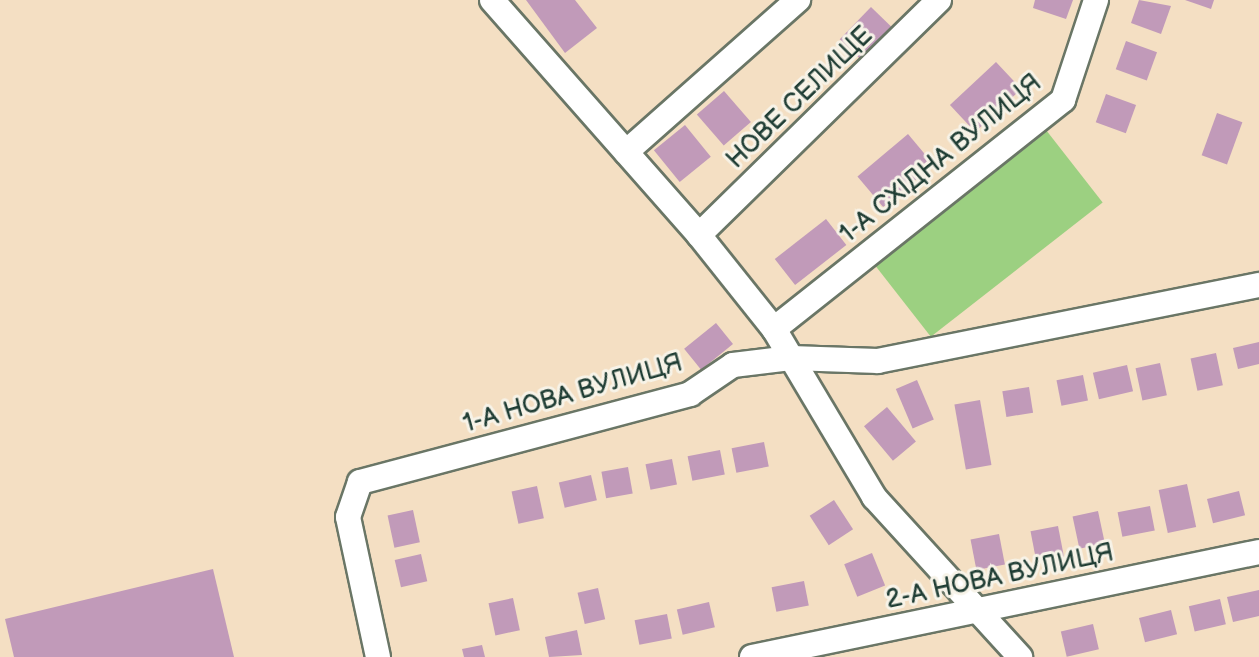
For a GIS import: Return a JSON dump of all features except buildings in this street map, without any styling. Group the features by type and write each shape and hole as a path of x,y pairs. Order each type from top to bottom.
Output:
{"street":[{"path":"492,0 699,235 774,329 874,497 1020,657"},
{"path":"626,152 798,0"},
{"name":"НОВЕ СЕЛИЩЕ","path":"699,235 939,0"},
{"name":"1-А СХІДНА ВУЛИЦЯ","path":"774,329 1063,100 1096,0"},
{"name":"1-А НОВА ВУЛИЦЯ","path":"378,657 348,517 360,482 690,394 733,365 791,358 878,361 1259,285"},
{"name":"2-А НОВА ВУЛИЦЯ","path":"752,657 1259,552"}],"green space":[{"path":"1046,130 1103,202 931,337 874,264"}]}
